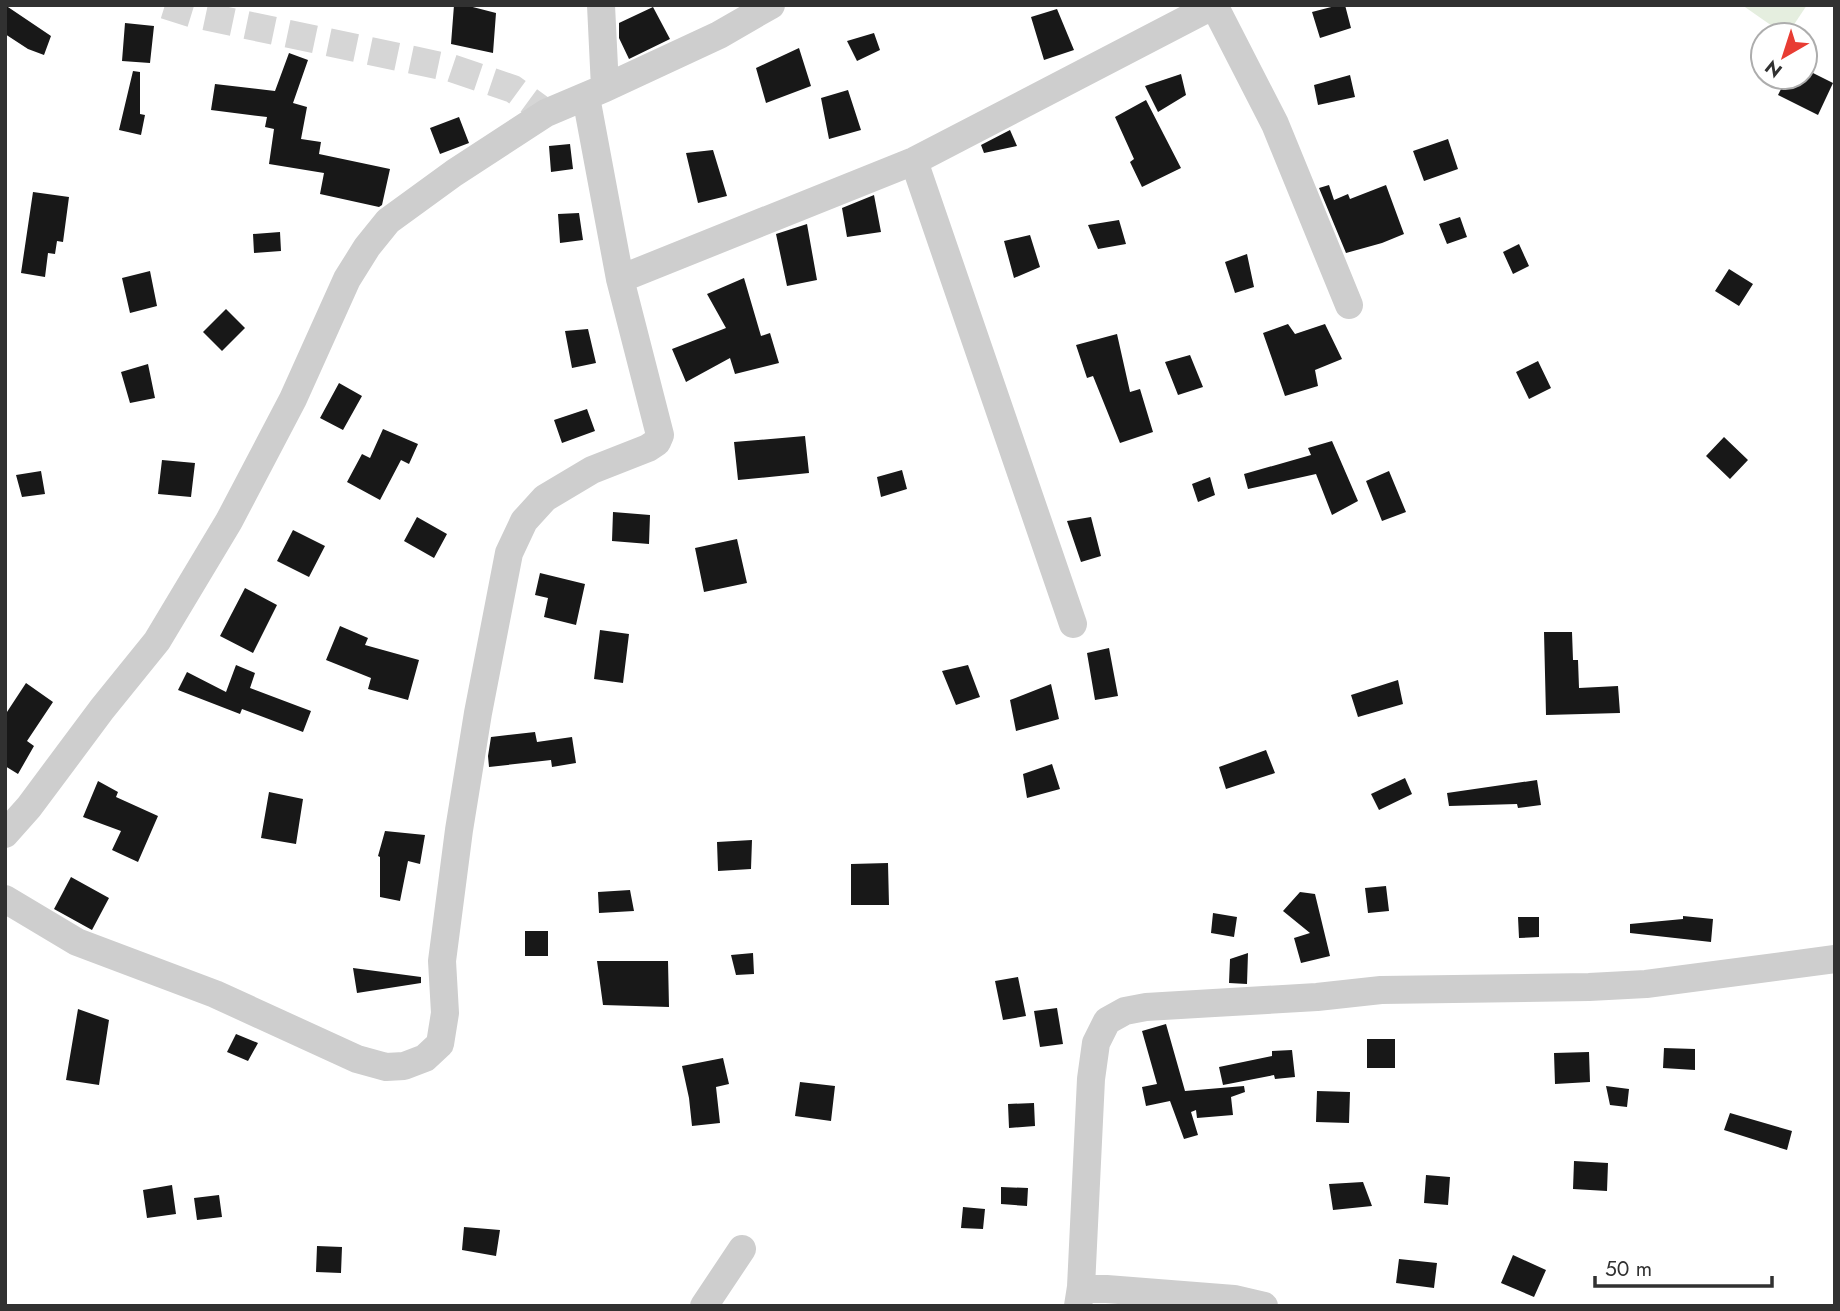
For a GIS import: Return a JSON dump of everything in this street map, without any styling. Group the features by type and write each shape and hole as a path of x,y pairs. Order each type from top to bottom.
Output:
{"street":[{"path":"5,899 77,942 215,995 357,1059 386,1067 404,1066 425,1058 440,1044 445,1013 442,961 458,830 509,553 524,522 545,498 592,470 648,448 657,442 660,435 620,279 595,93 601,5"},
{"path":"5,834 29,807 157,641 229,521 293,399 347,279 367,247 388,221 454,173 547,113 719,34 771,5"},
{"path":"620,279 914,161 1214,5 1275,124 1349,305"},
{"path":"914,161 1073,624"},
{"path":"1264,1306 1234,1299 1079,1296 1091,1079 1096,1043 1107,1021 1125,1011 1146,1007 1317,997 1381,990 1646,984 1835,959"},
{"path":"704,1306 742,1250"}],"green space":[{"path":"1742,5 1807,5 1796,21 1765,21"}],"building":[{"path":"5,5 51,36 44,55 28,49 5,34"},
{"path":"454,5 496,13 493,53 451,44"},
{"path":"1345,5 1351,28 1320,38 1312,12"},
{"path":"653,7 670,39 629,59 619,38 619,23"},
{"path":"1057,9 1074,50 1044,60 1031,17"},
{"path":"125,23 154,26 150,63 122,61"},
{"path":"874,33 880,50 857,61 847,41"},
{"path":"799,48 811,86 766,103 756,68"},
{"path":"289,53 308,60 293,103 307,107 301,139 321,142 319,154 390,169 382,205 379,207 320,194 324,173 269,164 274,129 265,127 267,117 211,110 215,84 275,91"},
{"path":"133,71 140,72 140,114 145,115 141,135 119,130"},
{"path":"1181,74 1186,95 1158,112 1145,86"},
{"path":"1350,75 1355,97 1318,105 1314,85"},
{"path":"1819,76 1833,83 1818,115 1778,95 1780,91 1819,91"},
{"path":"848,90 861,130 829,139 821,98"},
{"path":"1146,100 1181,168 1142,187 1130,162 1134,159 1115,117"},
{"path":"459,117 469,143 440,154 430,128"},
{"path":"1010,130 1017,146 984,153 981,145"},
{"path":"1448,139 1458,169 1424,181 1413,151"},
{"path":"570,144 573,169 551,172 549,146"},
{"path":"713,150 727,196 698,203 686,153"},
{"path":"1329,185 1334,200 1348,194 1350,199 1386,185 1404,234 1346,253 1319,188"},
{"path":"33,192 69,197 63,242 57,241 55,254 48,253 45,277 21,273"},
{"path":"874,195 881,232 847,237 842,208"},
{"path":"579,213 583,240 560,243 558,214"},
{"path":"1460,217 1467,237 1447,244 1439,224"},
{"path":"1119,220 1126,244 1098,249 1088,225"},
{"path":"807,224 817,280 787,286 776,234"},
{"path":"280,232 281,251 254,253 253,234"},
{"path":"1030,235 1040,267 1014,278 1004,241"},
{"path":"1519,244 1529,266 1513,274 1503,252"},
{"path":"1247,254 1254,287 1235,293 1225,262"},
{"path":"1729,269 1753,284 1739,306 1715,291"},
{"path":"150,271 157,306 130,313 122,278"},
{"path":"744,278 761,336 770,333 779,363 735,374 730,358 686,382 672,349 726,328 707,294"},
{"path":"226,309 245,328 222,351 203,332"},
{"path":"1288,324 1295,334 1325,324 1342,359 1315,370 1318,386 1285,396 1263,333"},
{"path":"588,329 596,363 572,368 565,331"},
{"path":"1117,334 1130,392 1140,389 1153,432 1120,443 1093,376 1087,378 1076,345"},
{"path":"1190,355 1203,387 1178,395 1165,362"},
{"path":"1538,361 1551,388 1529,399 1516,372"},
{"path":"148,364 155,398 130,403 121,372"},
{"path":"339,383 362,396 343,430 320,418"},
{"path":"587,409 595,431 562,443 554,420"},
{"path":"383,429 418,444 409,464 401,460 380,500 347,482 362,454 370,458"},
{"path":"805,436 809,473 738,480 734,442"},
{"path":"1724,437 1748,460 1730,479 1706,456"},
{"path":"1332,441 1358,501 1332,515 1316,474 1248,489 1244,474 1311,455 1308,448"},
{"path":"162,460 195,463 191,497 158,494"},
{"path":"902,470 907,489 881,497 877,477"},
{"path":"41,471 45,494 22,497 16,475"},
{"path":"1389,471 1406,512 1382,521 1366,481"},
{"path":"1210,477 1215,495 1198,502 1192,484"},
{"path":"613,512 650,515 649,544 612,541"},
{"path":"417,517 447,534 434,558 404,541"},
{"path":"1091,517 1101,556 1081,562 1067,521"},
{"path":"293,530 325,546 309,577 277,561"},
{"path":"737,539 747,583 704,592 695,548"},
{"path":"540,573 585,584 576,625 544,617 548,598 535,595"},
{"path":"245,588 277,605 253,653 220,636"},
{"path":"340,626 368,638 365,645 419,660 408,700 368,689 371,678 326,660"},
{"path":"600,630 629,634 623,683 594,679"},
{"path":"1544,632 1572,632 1573,660 1578,660 1579,688 1618,686 1620,713 1546,715"},
{"path":"1109,648 1118,696 1095,700 1087,653"},
{"path":"236,665 255,673 250,688 311,711 303,732 242,709 240,714 178,690 187,672 226,692"},
{"path":"968,665 980,697 956,705 942,671"},
{"path":"1398,680 1403,704 1358,717 1351,695"},
{"path":"26,683 53,702 27,741 34,746 18,774 5,766 5,715"},
{"path":"1051,684 1059,719 1016,731 1010,700"},
{"path":"535,732 537,742 572,737 576,763 552,767 551,760 489,767 491,737"},
{"path":"1266,750 1275,773 1226,789 1219,767"},
{"path":"1052,764 1060,789 1027,798 1023,774"},
{"path":"1405,778 1412,794 1379,810 1371,794"},
{"path":"1537,780 1541,805 1518,808 1517,804 1449,806 1447,793"},
{"path":"98,781 118,792 116,797 158,816 138,862 112,850 121,831 83,817"},
{"path":"269,792 303,799 296,844 261,838"},
{"path":"385,831 425,835 420,864 408,861 400,901 380,897 378,856"},
{"path":"752,840 751,869 718,871 717,842"},
{"path":"888,863 889,905 851,905 851,864"},
{"path":"71,877 109,898 92,930 54,909"},
{"path":"1386,886 1389,911 1368,913 1365,888"},
{"path":"630,890 634,911 599,913 598,892"},
{"path":"1300,892 1315,894 1330,956 1301,963 1294,938 1310,933 1283,911"},
{"path":"1213,913 1237,917 1234,937 1211,933"},
{"path":"1683,916 1713,919 1711,942 1630,933 1630,924 1683,919"},
{"path":"1518,917 1539,917 1539,937 1519,938"},
{"path":"525,931 548,931 548,956 525,956"},
{"path":"753,953 754,974 736,975 731,955"},
{"path":"1248,953 1247,984 1229,983 1230,959"},
{"path":"597,961 668,961 669,1007 603,1005"},
{"path":"353,968 421,977 421,983 357,993"},
{"path":"1018,977 1026,1016 1003,1020 995,981"},
{"path":"1057,1008 1063,1044 1040,1047 1034,1011"},
{"path":"78,1009 109,1020 99,1085 66,1080"},
{"path":"1166,1024 1185,1091 1244,1086 1245,1092 1231,1097 1233,1115 1197,1118 1196,1110 1191,1112 1198,1135 1184,1139 1170,1101 1146,1106 1142,1087 1157,1084 1142,1031"},
{"path":"236,1034 258,1043 248,1061 227,1052"},
{"path":"1367,1039 1395,1039 1395,1068 1367,1068"},
{"path":"1664,1048 1695,1049 1695,1070 1663,1068"},
{"path":"1292,1050 1295,1077 1275,1079 1274,1075 1223,1085 1219,1067 1272,1056 1272,1051"},
{"path":"1589,1052 1590,1082 1555,1084 1554,1053"},
{"path":"723,1058 729,1084 716,1087 720,1123 692,1126 682,1066"},
{"path":"800,1082 835,1086 831,1121 795,1116"},
{"path":"1606,1086 1629,1089 1627,1107 1610,1105"},
{"path":"1317,1091 1350,1092 1349,1123 1316,1122"},
{"path":"1034,1103 1035,1126 1009,1128 1008,1104"},
{"path":"1730,1113 1792,1131 1787,1150 1724,1130"},
{"path":"1574,1161 1608,1163 1607,1191 1573,1189"},
{"path":"1426,1175 1450,1177 1448,1205 1424,1203"},
{"path":"1363,1182 1372,1206 1333,1210 1329,1184"},
{"path":"172,1185 176,1214 147,1218 143,1190"},
{"path":"1001,1187 1028,1188 1027,1206 1001,1204"},
{"path":"219,1195 222,1217 197,1220 194,1198"},
{"path":"963,1207 985,1209 983,1229 961,1228"},
{"path":"464,1227 500,1230 496,1256 462,1250"},
{"path":"317,1246 342,1247 341,1273 316,1272"},
{"path":"1513,1255 1546,1270 1534,1297 1501,1283"},
{"path":"1399,1259 1437,1263 1434,1288 1396,1283"}],"tunnel":[{"path":"165,5 194,14 451,68 513,89 546,113"}]}
